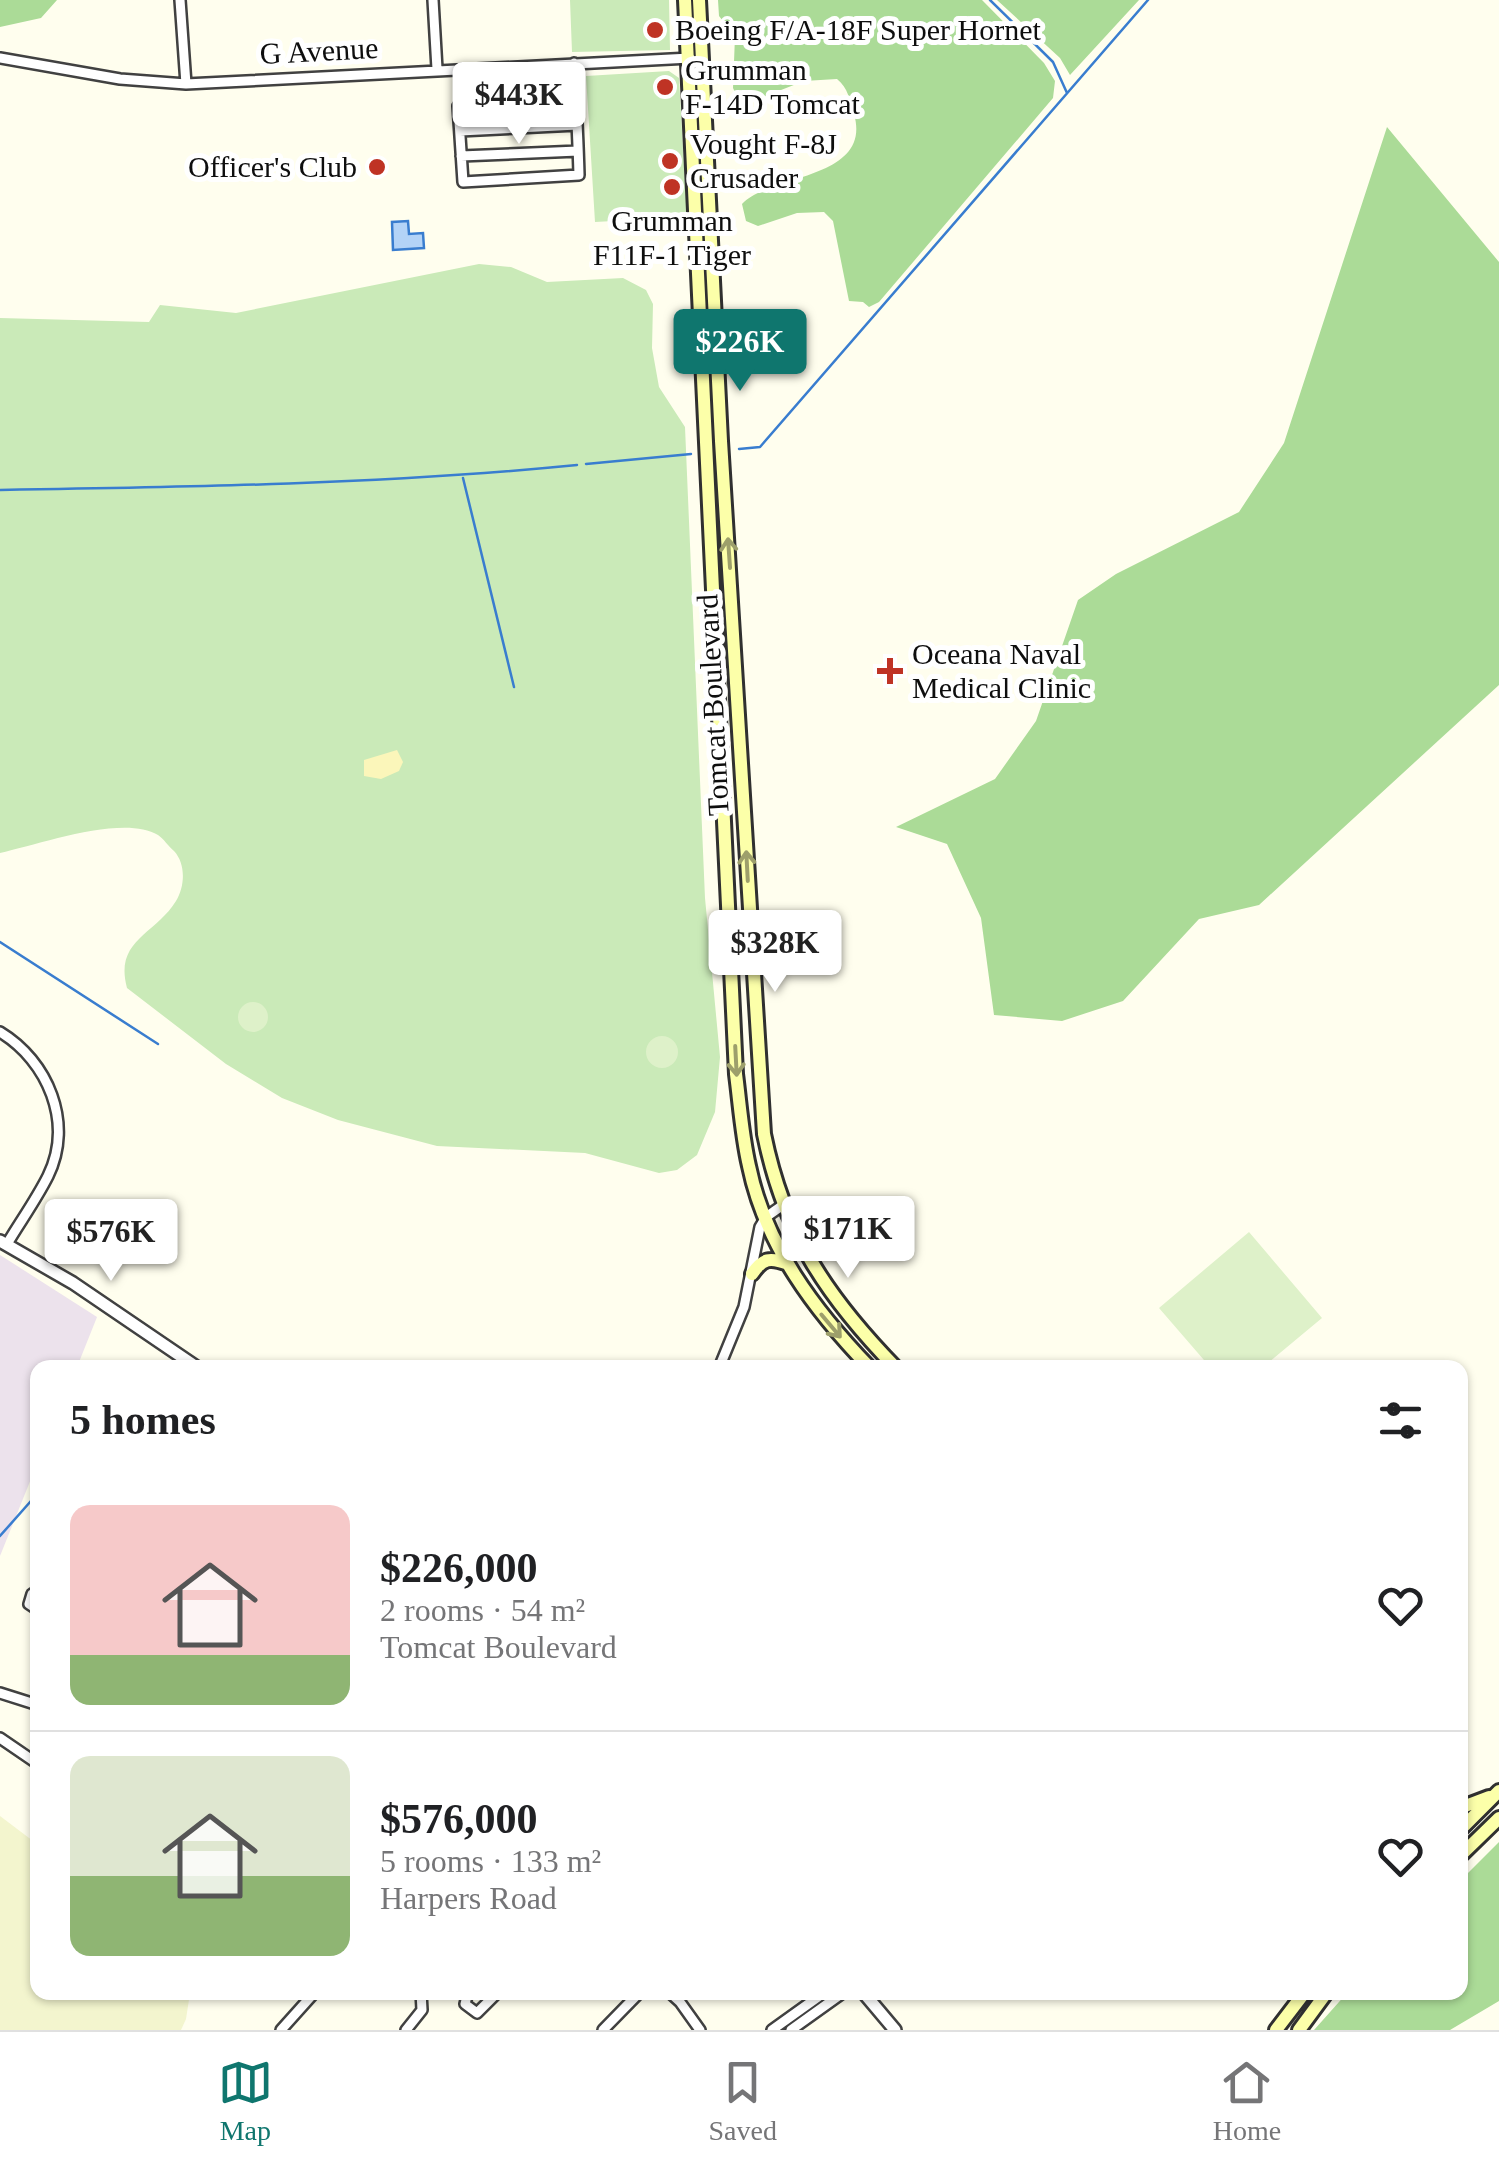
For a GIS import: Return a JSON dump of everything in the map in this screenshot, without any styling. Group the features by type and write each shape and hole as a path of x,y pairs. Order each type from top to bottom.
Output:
{"main road":[{"name":"Tomcat Boulevard","path":"684,0 736,1074 749,1169 766,1217 807,1296 862,1360"},
{"name":"Tomcat Boulevard","path":"700,0 760,1104 772,1174 800,1245 844,1313 888,1360"},
{"path":"752,1274 766,1259 788,1264"},
{"path":"1468,1805 1498,1793"},
{"path":"1468,1822 1498,1793"},
{"path":"1468,1848 1499,1818"},
{"path":"1276,2030 1298,2000"},
{"path":"1299,2030 1320,2000"}],"street":[{"path":"180,0 186,84"},
{"path":"433,0 437,70"},
{"name":"G Avenue","path":"0,58 120,79 186,84 703,57"},
{"path":"574,63 576,100 579,175 463,182 458,106 576,100"},
{"path":"460,131 577,124"},
{"path":"461,156 578,150"},
{"path":"0,1032 44,1074 58,1125 50,1173 3,1243 73,1283 186,1360"},
{"path":"722,1360 734,1338 760,1227 766,1217 783,1205"},
{"path":"0,1692 30,1703"},
{"path":"0,1738 30,1759"},
{"path":"281,2030 308,2000"},
{"path":"406,2030 422,2010 421,2000"},
{"path":"466,2000 465,2004 478,2013 490,2000"},
{"path":"602,2030 632,2000"},
{"path":"678,2000 700,2030"},
{"path":"772,2030 814,2000"},
{"path":"791,2030 833,2000"},
{"path":"870,2000 896,2030"}],"shaded area":[{"path":"0,1255 97,1317 80,1360 30,1360 30,1481 0,1556"}],"green space":[{"path":"0,0 57,0 41,18 0,27"},
{"path":"570,0 669,0 670,50 572,52"},
{"path":"718,0 982,0 1044,63 1055,81 1053,98 879,302 869,307 863,302 849,301 833,221 824,212 797,213 758,226 746,221 742,204 755,194 834,164 848,152 856,136 846,90 837,79 804,81 740,103 733,88 735,36 719,16"},
{"path":"997,0 1139,0 1070,75 1060,58"},
{"path":"669,71 679,78 687,217 595,222 586,76"},
{"path":"1387,127 1499,262 1499,685 1259,905 1199,919 1123,1001 1062,1021 994,1015 981,918 947,844 896,827 995,779 1036,721 1078,600 1116,574 1239,512 1284,443"},
{"path":"479,264 511,267 547,282 623,278 646,290 653,304 652,348 659,387 685,427 705,898 720,1057 715,1112 697,1155 677,1170 659,1173 585,1153 437,1146 338,1120 282,1098 226,1064 127,988 126,959 131,948 167,913 181,889 181,862 160,836 143,829 103,829 0,853 0,318 149,322 160,305 236,313"},
{"path":"253,1002 264,1006 268,1017 264,1028 253,1032 242,1028 238,1017 242,1006"},
{"path":"662,1036 673,1041 678,1052 673,1063 662,1068 651,1063 646,1052 651,1041"},
{"path":"1249,1232 1322,1318 1271,1360 1204,1360 1159,1308"},
{"path":"0,1816 30,1839 30,2000 189,2000 181,2030 0,2030"},
{"path":"1499,1842 1499,2001 1450,2030 1314,2030 1341,2000 1468,2000 1468,1873"}],"sand":[{"path":"397,750 403,762 399,771 381,779 364,776 364,760"}],"water":[{"path":"408,221 409,234 423,233 424,248 393,250 392,222"}],"waterway":[{"path":"990,0 1053,62 1067,93"},
{"path":"739,449 760,447 1148,0"},
{"path":"586,464 691,454"},
{"path":"0,490 361,480 577,465"},
{"path":"463,478 514,687"},
{"path":"0,942 158,1044"},
{"path":"0,1536 30,1502"}],"place":[{"name":"Boeing F/A-18F Super Hornet","path":"655,30"},
{"name":"Grumman F-14D Tomcat","path":"665,87"},
{"name":"Vought F-8J Crusader","path":"670,161"},
{"name":"Officer's Club","path":"377,167"},
{"name":"Grumman F11F-1 Tiger","path":"672,187"},
{"name":"Oceana Naval Medical Clinic","path":"890,671"}]}
